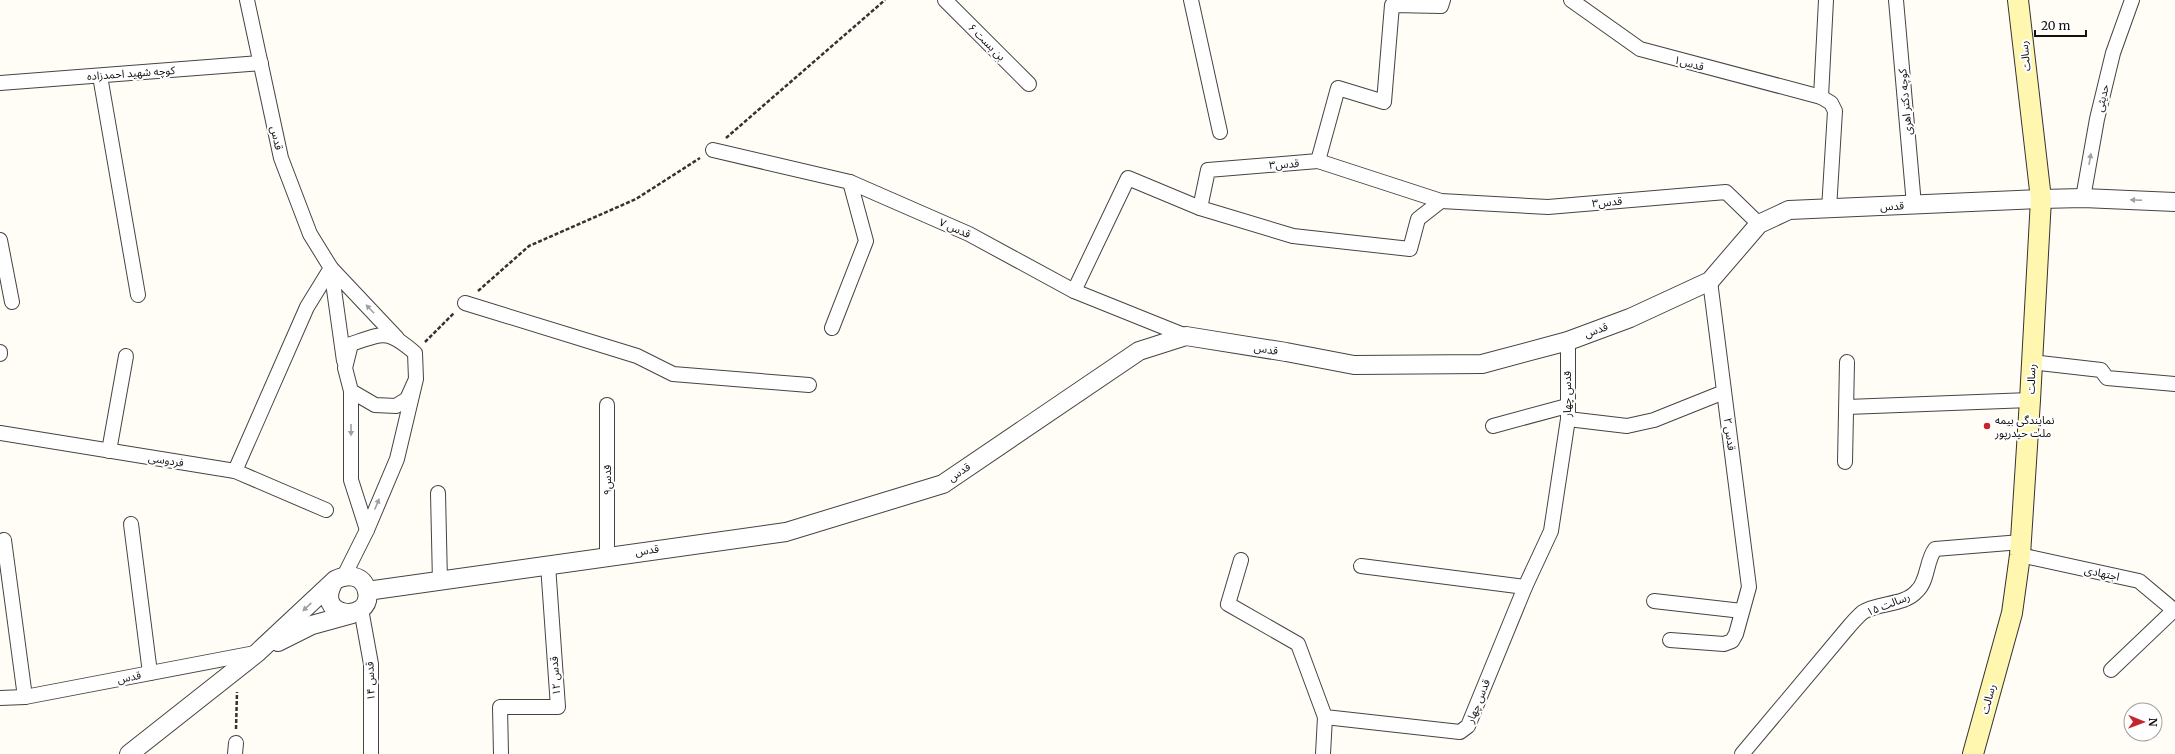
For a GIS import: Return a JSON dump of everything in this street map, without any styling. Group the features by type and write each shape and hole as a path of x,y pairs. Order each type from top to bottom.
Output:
{"main road":[{"name":"رسالت","path":"1973,754 2012,612 2020,549 2030,400 2041,199 2018,0"}],"street":[{"name":"قدس","path":"247,0 281,158 310,234 331,268"},
{"name":"بن بست ۶","path":"945,0 1029,84"},
{"path":"1191,0 1220,132"},
{"path":"1318,161 1338,88 1384,102 1392,5 1441,6 1443,0"},
{"path":"1820,97 1826,0"},
{"name":"کوچه دکتر اهری","path":"1896,0 1914,205"},
{"name":"حدیثی","path":"2083,198 2097,119 2113,53 2132,0"},
{"name":"قدس۱","path":"1574,1 1640,49 1820,97 1831,104 1835,111 1829,209"},
{"name":"کوچه شهید احمدزاده","path":"0,84 261,63"},
{"path":"100,76 138,295"},
{"name":"قدس ۷","path":"713,150 850,182 969,234 1074,291 1186,336"},
{"name":"قدس۳","path":"1200,208 1208,170 1318,161 1441,201 1548,207 1726,192 1760,224"},
{"path":"1074,291 1128,178 1200,208 1293,236 1410,249 1418,219 1441,201"},
{"path":"832,328 866,241 850,182"},
{"name":"قدس","path":"367,591 440,582 607,556 786,532 943,484 1138,351 1186,336 1286,352 1354,365 1482,364 1568,340 1630,318 1710,281 1760,224 1789,210 2083,198 2175,202"},
{"path":"0,240 12,302"},
{"path":"331,268 397,338 414,353 416,379 408,399 396,406 375,405 351,391"},
{"path":"331,268 346,368 351,391 352,480 366,530"},
{"path":"235,471 307,307 331,268"},
{"name":"قدس ۲","path":"1710,281 1749,587 1742,610"},
{"path":"465,302 637,356 673,374 809,384"},
{"path":"346,368 351,344 380,335 397,338"},
{"name":"قدس چهار","path":"1325,717 1460,732 1465,730 1468,726 1524,587 1550,531 1567,413 1568,340"},
{"path":"109,451 126,356"},
{"path":"1845,462 1848,362"},
{"path":"2031,362 2101,370 2107,378 2175,384"},
{"name":"قدس","path":"129,754 258,653 339,578 366,530 397,459 416,379"},
{"path":"1493,426 1567,413 1627,426 1654,420 1724,392"},
{"path":"1847,407 2030,400"},
{"name":"قدس۹","path":"607,405 607,556"},
{"name":"فردوسی","path":"0,434 235,471 326,510"},
{"path":"438,493 440,582"},
{"path":"132,524 150,674"},
{"path":"4,540 25,697"},
{"name":"رسالت ۱۵","path":"1748,752 1846,630 1864,612 1907,598 1917,591 1922,583 1930,556 1935,549 2020,549"},
{"name":"اجتهادی","path":"2020,549 2139,581 2175,610"},
{"path":"1241,560 1228,604 1298,644 1325,717 1323,754"},
{"name":"قدس ۱۲","path":"501,754 500,707 558,706 548,565"},
{"path":"1360,566 1524,587"},
{"path":"354,576 362,582 367,591 366,601 356,611 342,613 334,608 329,599 329,589 339,578 354,576"},
{"path":"1654,601 1742,610 1736,634 1732,641 1724,644 1670,640"},
{"path":"2111,670 2175,610"},
{"name":"قدس","path":"0,698 25,697 258,653 312,625 356,611"},
{"name":"قدس ۱۴","path":"356,611 371,664 371,754"}],"path":[{"path":"414,353 465,302 529,246 636,199 713,150 885,0"},
{"path":"236,749 237,668"}],"place":[{"name":"نمایندگی بیمه ملت حیدرپور","path":"1987,426"}]}
